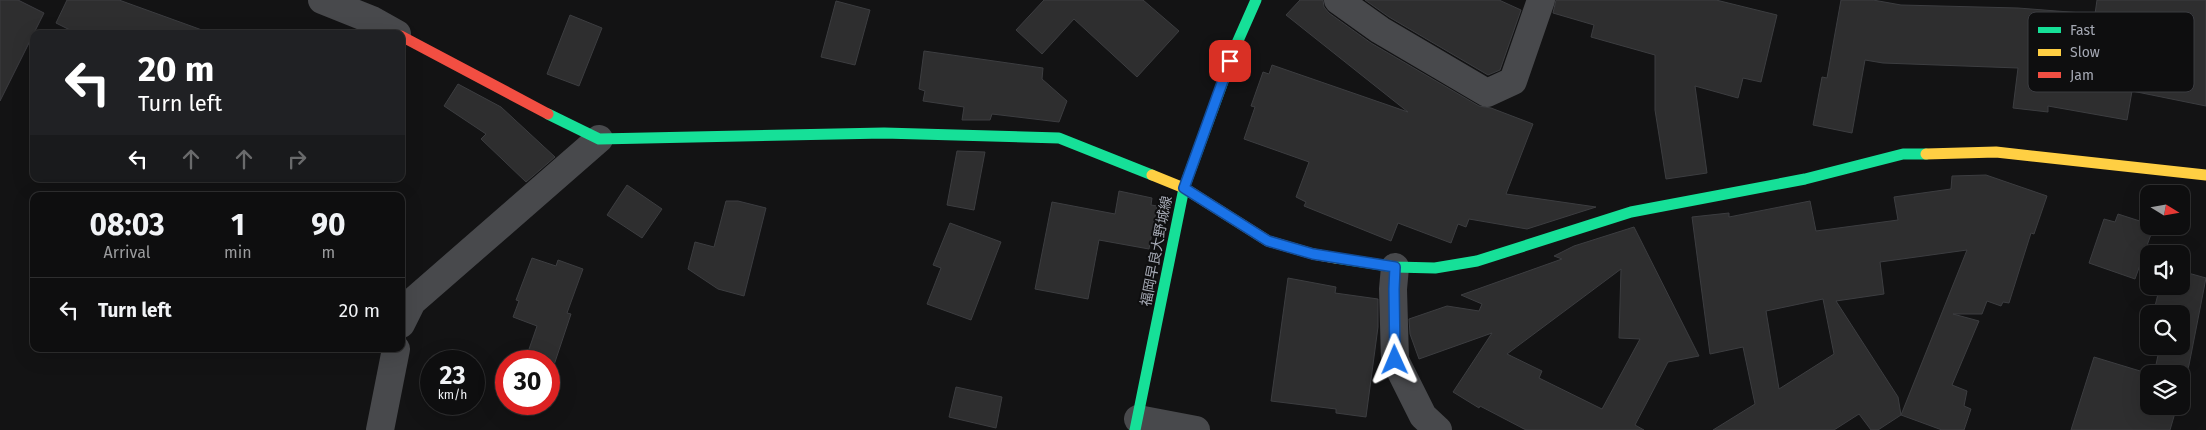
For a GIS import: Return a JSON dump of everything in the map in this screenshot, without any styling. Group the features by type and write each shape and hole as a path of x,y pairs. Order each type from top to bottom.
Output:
{"street":[{"path":"322,0 372,20 390,30"},
{"name":"福岡早良大野城線","path":"1136,424 1184,188 1236,43 1256,0"},
{"path":"1338,0 1380,30 1487,93 1513,81 1541,0"},
{"path":"405,38 564,123 599,139 884,133 1059,138 1184,188 1268,241 1313,254 1395,267 1435,268 1477,260 1631,212 1805,179 1902,154 1996,152 2206,175"},
{"path":"405,316 412,302 599,139"},
{"path":"1395,267 1395,360 1423,416 1437,430"},
{"path":"380,430 395,352"},
{"path":"1136,424 1196,430"}],"building":[{"path":"0,0 18,0 44,13 36,30 30,30 30,41 0,101"},
{"path":"67,0 119,0 202,30 70,30 56,23"},
{"path":"1044,0 1143,0 1179,31 1137,77 1074,19 1042,54 1016,30"},
{"path":"1300,0 1323,0 1324,7 1329,13 1371,43 1479,106 1491,108 1533,124 1506,194 1596,207 1527,229 1469,219 1466,227 1458,224 1451,243 1398,223 1391,241 1304,206 1306,202 1296,197 1309,162 1244,139 1255,107 1251,106 1263,72 1269,74 1272,65 1408,112 1286,15"},
{"path":"1365,0 1499,0 1521,10 1500,70 1488,75 1389,17"},
{"path":"1556,0 1716,0 1777,15 1761,82 1743,78 1738,98 1695,86 1707,173 1666,179 1655,110 1655,55 1591,37 1594,25 1553,13"},
{"path":"1841,0 1873,0 1901,5 2018,8 2069,12 2028,12 2028,92 2132,92 2127,120 2048,106 2048,112 2013,108 2018,68 1883,63 1865,60 1852,133 1813,125 1822,77 1827,78"},
{"path":"2097,0 2206,0 2206,106 2137,92 2194,92 2194,12 2095,12"},
{"path":"836,1 870,10 855,65 821,57"},
{"path":"570,15 602,28 579,86 547,74"},
{"path":"924,51 1043,68 1042,79 1067,101 1059,122 992,114 990,120 962,120 964,107 923,101 925,91 919,89"},
{"path":"458,84 501,107 555,157 526,182 481,139 486,134 444,106"},
{"path":"957,151 985,152 974,210 947,205"},
{"path":"1986,175 2047,196 2034,234 2031,233 2009,303 2003,302 2001,306 1987,301 1982,314 1953,314 1979,321 1952,385 1967,391 1964,406 1971,409 1964,430 1942,430 1901,415 1878,430 1871,430 1859,414 1834,430 1713,430 1755,404 1743,347 1710,354 1692,217 1729,213 1729,217 1810,201 1816,231 1898,220 1894,197 1951,189 1952,176","holes":["1967,250 1901,415 1898,397 1836,301 1884,294 1880,262","1823,299 1834,354 1779,389 1766,311"]},
{"path":"627,185 662,209 642,238 607,215"},
{"path":"1119,191 1152,198 1151,205 1157,206 1149,249 1099,240 1088,299 1035,289 1052,202 1115,214"},
{"path":"726,201 738,201 766,208 744,296 718,289 688,269 695,242 714,247"},
{"path":"2118,214 2140,221 2140,235 2151,235 2147,245 2140,245 2140,265 2135,279 2089,263 2104,219 2115,222"},
{"path":"950,223 1001,242 971,320 927,304 941,268 933,265"},
{"path":"1634,227 1699,356 1668,362 1635,425 1644,430 1526,430 1480,406 1479,408 1453,392 1492,333 1419,359 1410,334 1409,319 1447,306 1479,311 1482,304 1461,295 1562,259 1554,256 1574,246","holes":["1621,269 1619,338 1640,339 1602,409 1539,378 1542,371 1507,354"]},
{"path":"532,258 556,266 558,260 583,269 567,313 571,314 559,350 529,350 537,326 513,317 519,301 516,300"},
{"path":"2190,274 2206,278 2189,365 2156,365 2158,355 2190,355 2190,305 2155,305 2158,295 2190,295"},
{"path":"1288,278 1336,287 1335,293 1378,299 1378,327 1366,417 1336,413 1336,409 1271,401"},
{"path":"2094,357 2140,371 2140,415 2174,415 2170,430 2071,430"},
{"path":"956,387 1002,397 996,428 949,417"}],"traffic: fast":[{"path":"1135,430 1184,188 1237,43 1256,0"},
{"path":"548,114 599,139 884,133 1059,138 1152,175"},
{"path":"1336,258 1395,267 1435,268 1477,261 1631,212 1805,179 1903,154 1926,154"}],"traffic: slow":[{"path":"1926,154 1996,152 2206,175"},
{"path":"1152,175 1184,188 1268,241 1313,254 1336,258"}],"traffic: jam":[{"path":"405,38 548,114"}],"route":[{"path":"1230,61 1184,188 1268,241 1313,254 1395,267 1395,360"}]}
